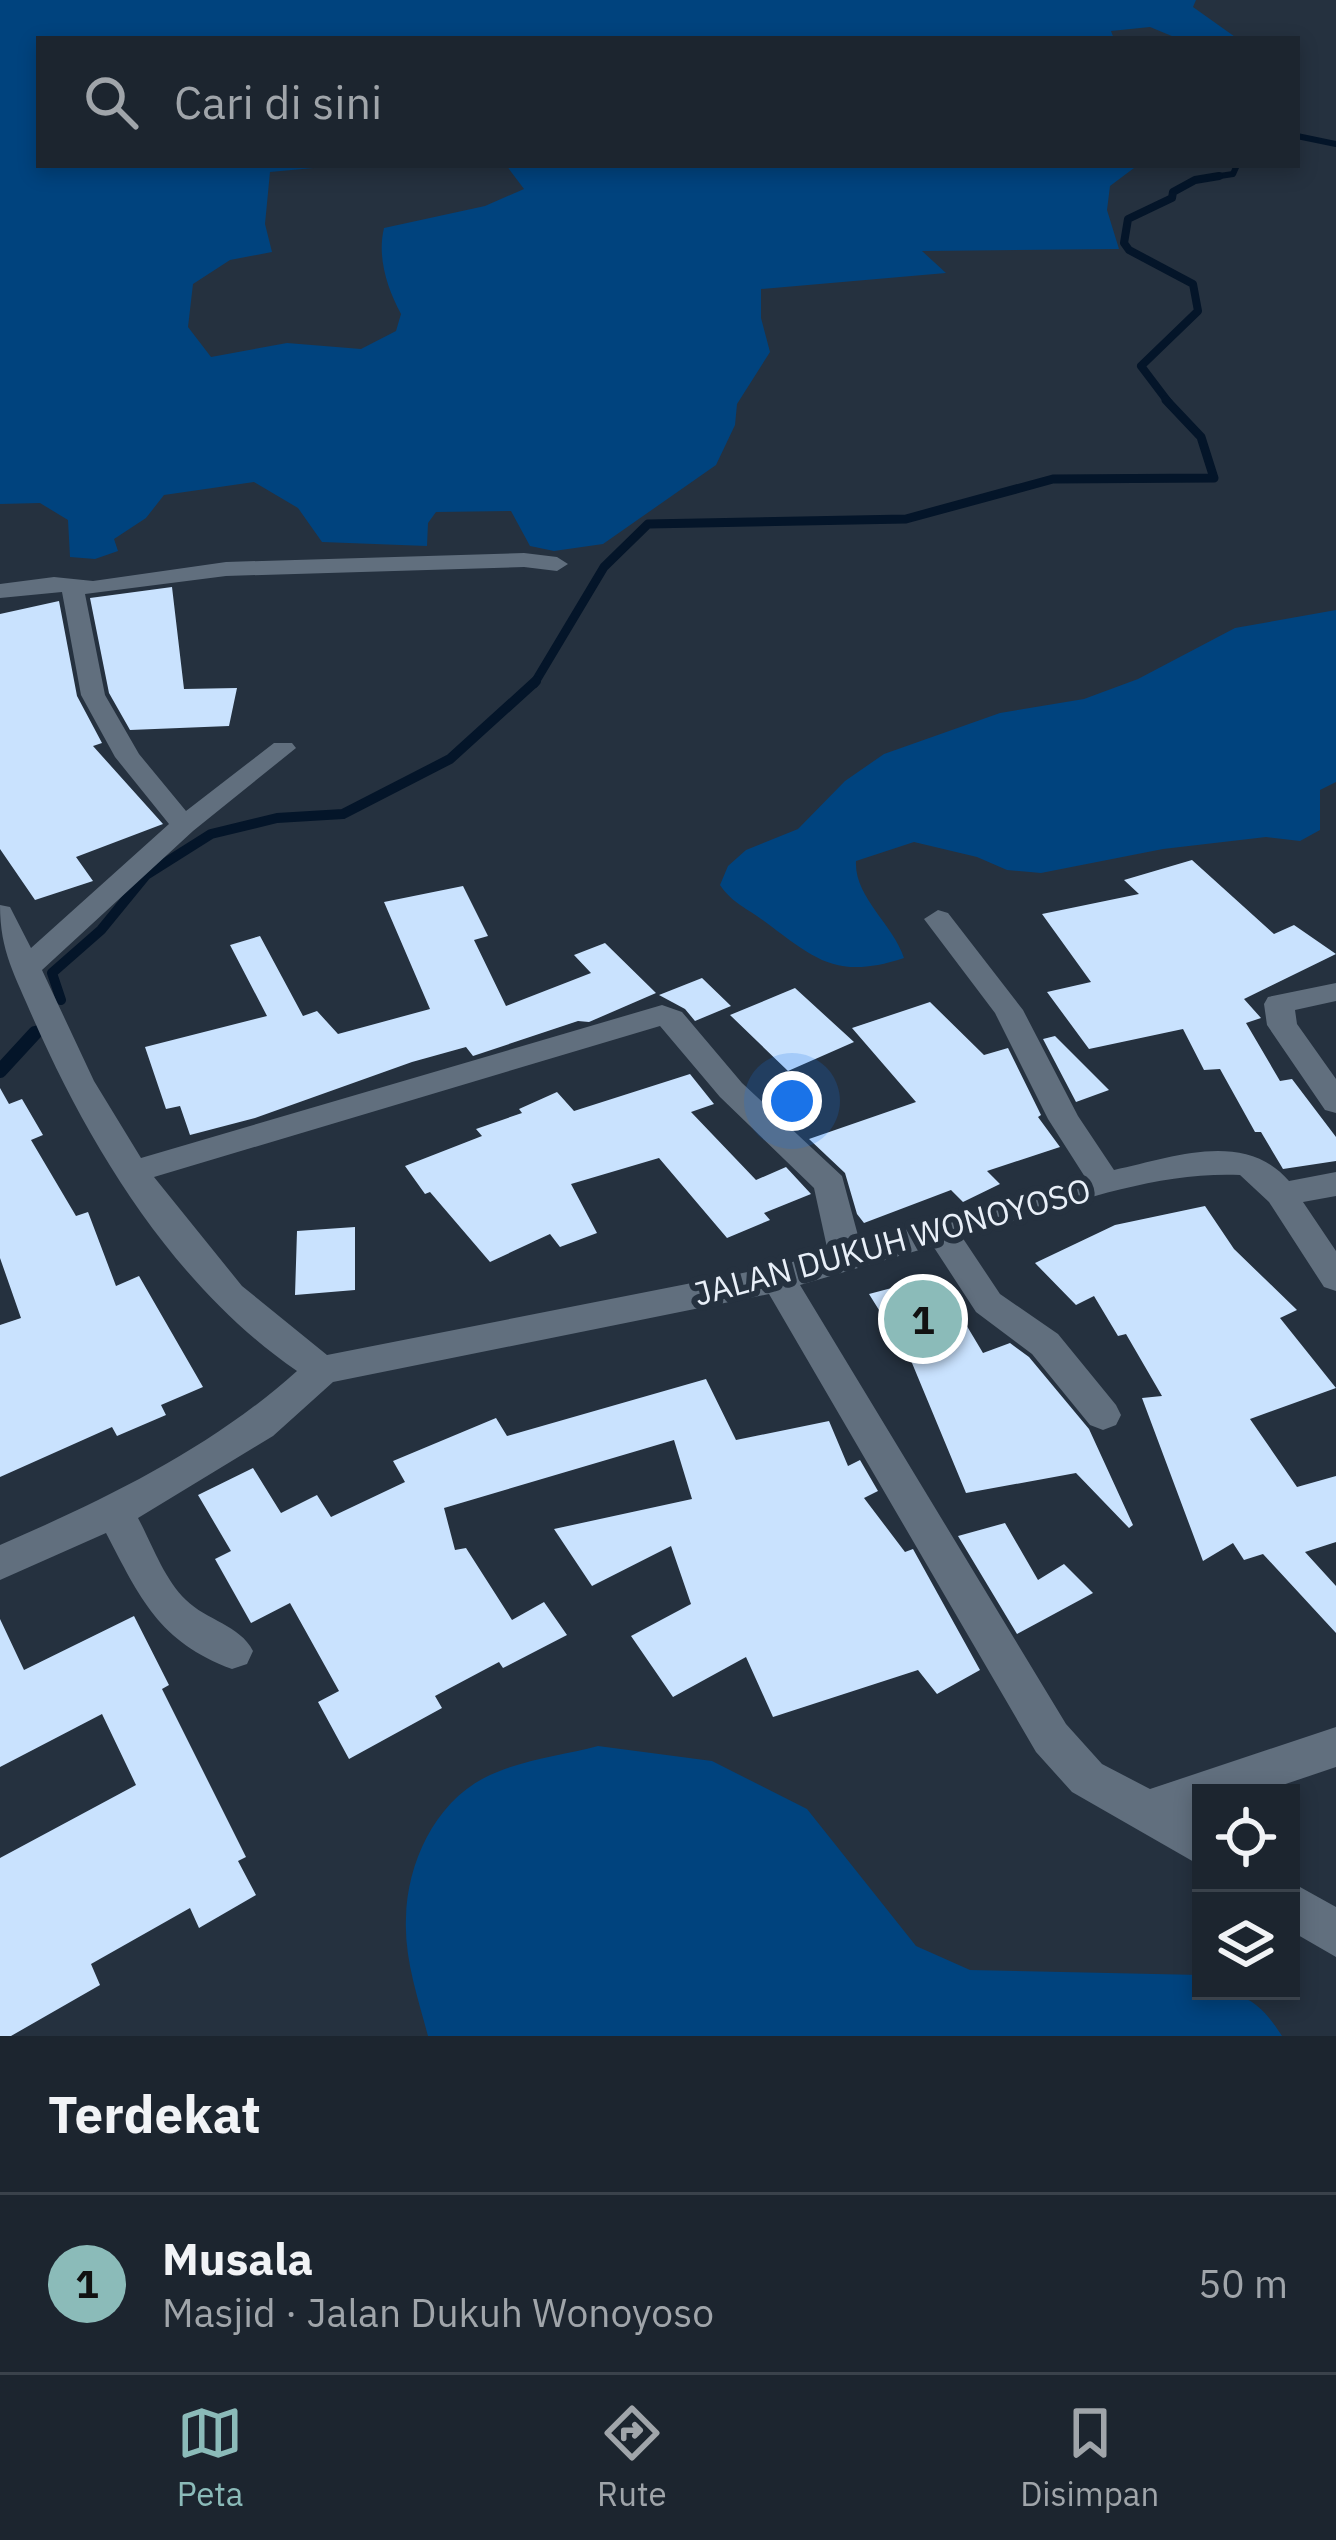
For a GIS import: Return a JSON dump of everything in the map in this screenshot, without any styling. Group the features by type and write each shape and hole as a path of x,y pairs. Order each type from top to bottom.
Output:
{"street":[{"path":"0,591 47,584 93,588 226,568 524,560 557,564"},
{"path":"72,586 93,695 128,757 184,825"},
{"path":"28,967 184,825 283,748"},
{"path":"0,913 108,1134 218,1284 271,1333 322,1370 260,1426 115,1512 0,1563"},
{"path":"938,919 1008,1010 1064,1119 1106,1183"},
{"path":"1336,992 1279,1004 1282,1024 1336,1102"},
{"path":"135,1171 662,1015 671,1019 797,1158 830,1184 846,1257"},
{"name":"JALAN DUKUH WONOYOSO","path":"322,1370 778,1279 1106,1183 1226,1161 1246,1163 1264,1174 1336,1278"},
{"path":"1281,1193 1336,1184"},
{"path":"939,1229 988,1303 1045,1345 1103,1415"},
{"path":"778,1279 1052,1738 1087,1778 1192,1839"},
{"path":"115,1512 167,1607 232,1651"},
{"path":"1148,1810 1336,1747"},
{"path":"1300,1910 1336,1934"}],"shaded area":[{"path":"0,0 1196,0 1193,7 1234,36 1172,36 1150,27 1111,31 1113,36 36,36 36,168 313,168 270,172 265,224 272,252 230,260 193,284 188,327 211,357 287,343 361,349 396,331 401,314 385,272 384,228 485,206 524,189 508,168 1134,168 1110,186 1107,210 1119,249 922,251 946,273 761,289 761,318 770,352 737,404 735,425 716,465 603,544 554,551 530,546 511,511 436,512 428,523 427,546 322,542 298,508 254,482 164,495 146,518 114,539 118,551 95,559 70,557 68,520 40,503 0,504"},
{"path":"1336,610 1336,782 1320,790 1320,830 1300,841 1266,837 1163,849 1041,873 1007,870 977,857 914,842 856,861 861,887 904,958 861,967 813,956 735,901 720,885 728,866 746,850 798,829 845,781 884,754 1000,713 1084,699 1138,679 1235,628"},
{"path":"598,1746 712,1761 807,1809 916,1946 970,1970 1192,1975 1192,2000 1249,2000 1282,2036 428,2036 406,1933 408,1896 419,1854 455,1799 490,1775"}],"building":[{"path":"172,587 184,689 237,688 229,726 130,730 109,693 90,598"},
{"path":"59,601 77,696 102,743 93,746 163,824 76,857 93,881 35,900 0,849 0,614"},
{"path":"1192,860 1274,934 1294,925 1336,954 1244,999 1261,1018 1246,1023 1280,1081 1292,1079 1336,1137 1336,1161 1283,1169 1261,1132 1255,1132 1220,1069 1204,1070 1183,1029 1089,1049 1047,992 1091,982 1042,914 1139,894 1124,880"},
{"path":"463,886 488,936 474,940 506,1006 591,973 574,955 605,943 656,993 589,1022 578,1021 473,1056 466,1047 412,1062 255,1118 190,1135 180,1106 166,1109 145,1047 267,1016 230,945 260,936 303,1016 317,1011 338,1034 430,1009 384,902"},
{"path":"702,978 731,1006 695,1021 685,1009 659,995"},
{"path":"795,988 854,1042 788,1071 730,1015"},
{"path":"930,1002 984,1055 1008,1048 1038,1117 1060,1147 987,1171 1000,1184 963,1202 951,1190 864,1223 845,1173 809,1139 916,1102 852,1028"},
{"path":"1055,1036 1109,1090 1076,1102 1043,1039"},
{"path":"690,1074 714,1104 691,1112 756,1180 786,1167 811,1194 764,1213 770,1220 727,1238 659,1158 571,1184 597,1233 560,1247 550,1234 490,1262 405,1166 482,1136 476,1129 522,1113 519,1109 557,1092 574,1111"},
{"path":"0,1088 9,1104 22,1099 43,1135 31,1140 76,1216 88,1212 116,1286 139,1276 203,1387 161,1405 166,1415 117,1436 112,1427 0,1477 0,1325 21,1318 0,1258"},
{"path":"1205,1206 1234,1249 1297,1310 1280,1318 1336,1388 1250,1419 1297,1487 1336,1476 1336,1542 1305,1552 1336,1586 1336,1633 1263,1554 1244,1560 1233,1543 1203,1561 1142,1398 1162,1396 1126,1334 1118,1336 1094,1296 1076,1305 1035,1263 1115,1225"},
{"path":"355,1227 355,1290 295,1295 297,1231"},
{"path":"937,1276 983,1353 1010,1343 1029,1357 1089,1429 1133,1525 1129,1528 1076,1473 966,1493 912,1363 869,1294"},
{"path":"706,1379 736,1440 829,1421 848,1466 860,1460 878,1491 864,1498 905,1552 913,1549 980,1670 937,1694 918,1670 773,1717 746,1657 673,1697 631,1636 691,1604 671,1546 592,1586 554,1529 692,1499 674,1440 444,1508 455,1550 466,1548 512,1620 544,1602 567,1635 503,1668 499,1662 435,1696 442,1708 349,1759 318,1702 339,1691 290,1603 251,1623 215,1559 231,1551 198,1495 253,1468 281,1513 317,1495 331,1517 405,1482 393,1461 496,1418 507,1436"},
{"path":"1005,1523 1038,1580 1064,1564 1093,1593 1017,1634 958,1536"},
{"path":"134,1616 169,1685 162,1689 246,1857 238,1861 256,1895 199,1928 190,1908 91,1964 100,1985 11,2036 0,2036 0,1858 136,1785 102,1714 0,1767 0,1619 24,1670"}],"waterway":[{"path":"1300,137 1336,144"},
{"path":"1211,177 1233,174 1236,168"},
{"path":"1211,177 1219,176"},
{"path":"1169,403 1141,366 1198,311 1193,284 1129,250 1124,243 1128,219 1172,198 1173,192 1195,180 1211,177"},
{"path":"1200,179 1211,177"},
{"path":"536,681 604,567 648,524 906,519 1053,479 1214,478 1201,437 1166,400"},
{"path":"61,1000 52,973 101,930 146,875 211,834 277,818 343,814 450,759 536,681"},
{"path":"35,1033 38,1030"},
{"path":"0,1071 35,1033"},
{"path":"32,1036 35,1033"}],"place":[{"name":"Musala","path":"923,1319"}]}
